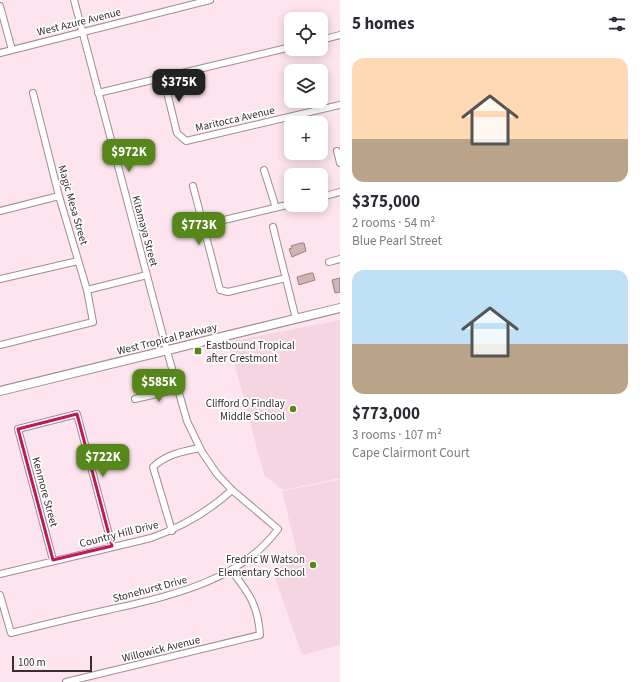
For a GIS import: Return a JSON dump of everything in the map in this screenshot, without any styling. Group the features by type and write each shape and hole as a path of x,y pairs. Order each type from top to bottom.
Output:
{"main road":[{"name":"West Tropical Parkway","path":"0,391 340,308"}],"street":[{"name":"Kitamaya Street","path":"74,0 81,32 187,421 200,448 217,474 232,490 278,529"},
{"name":"West Azure Avenue","path":"0,53 210,0"},
{"path":"0,6 12,50"},
{"path":"328,38 340,35"},
{"path":"98,93 163,76 284,49"},
{"name":"Maritocca Avenue","path":"163,76 177,134 182,139 188,141 340,105"},
{"name":"Magic Mesa Street","path":"0,345 93,322 87,290 59,196 33,93"},
{"path":"337,151 340,163"},
{"path":"264,170 276,208"},
{"path":"192,186 219,287 222,291 228,292 286,278"},
{"path":"328,195 340,192"},
{"path":"0,211 59,196"},
{"path":"203,225 284,206"},
{"path":"273,227 296,319"},
{"path":"329,262 340,259"},
{"path":"0,279 78,261"},
{"path":"87,290 147,275"},
{"path":"135,399 178,389"},
{"name":"Kenmore Street","path":"53,560 18,429 77,414 112,546"},
{"path":"172,531 153,467 167,457 200,448"},
{"name":"Country Hill Drive","path":"0,574 53,560 151,538 172,531 214,507 232,490"},
{"name":"Stonehurst Drive","path":"0,595 10,633 180,592 208,582 231,570 270,540 278,529"},
{"name":"Willowick Avenue","path":"66,682 260,635 258,616 249,593 231,570"}],"highlighted area":[{"path":"77,414 112,546 53,560 18,429"}],"shaded area":[{"name":"Clifford O Findlay Middle School","path":"340,320 340,478 283,490 264,475 229,342"},
{"name":"Fredric W Watson Elementary School","path":"340,480 340,645 302,655 272,569 299,561 282,491"}],"building":[{"path":"304,243 306,251 292,257 289,249 292,248 291,246"},
{"path":"313,273 315,280 299,285 297,277"},
{"path":"340,278 340,292 335,293 332,280"}],"place":[{"name":"Eastbound Tropical after Crestmont","path":"198,351"},
{"name":"Clifford O Findlay Middle School","path":"293,409"},
{"name":"Fredric W Watson Elementary School","path":"313,565"}]}
